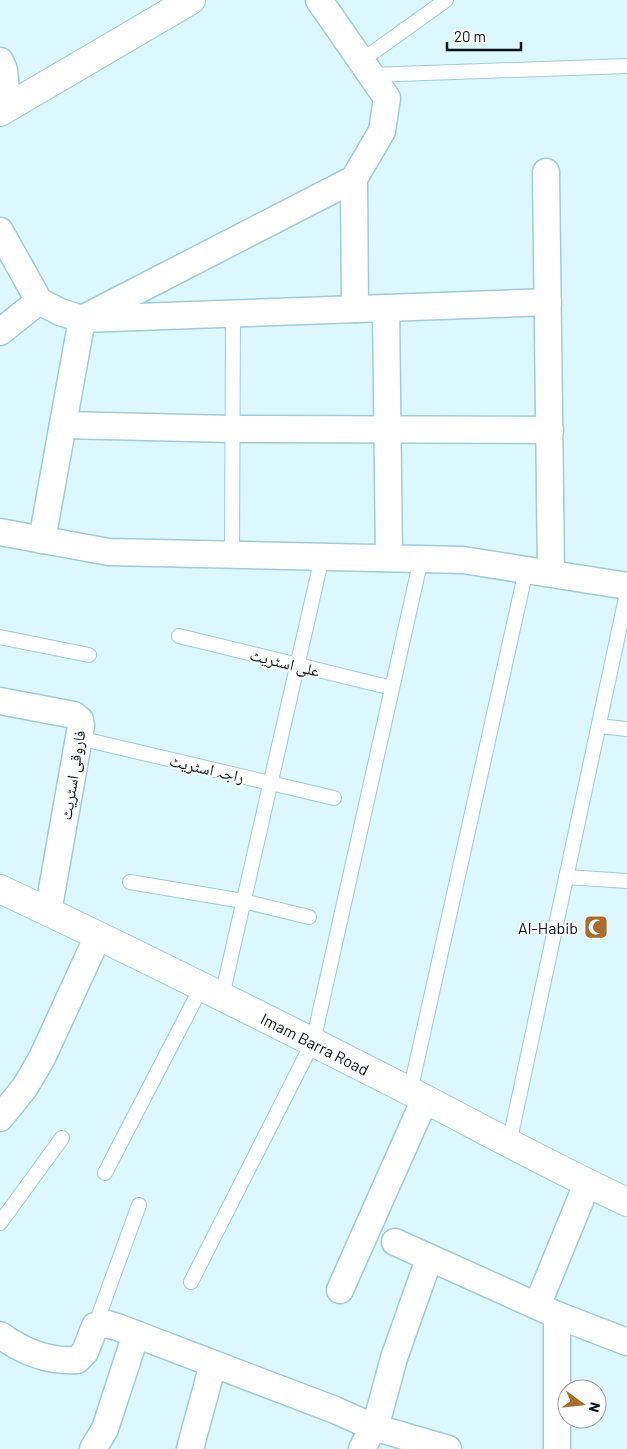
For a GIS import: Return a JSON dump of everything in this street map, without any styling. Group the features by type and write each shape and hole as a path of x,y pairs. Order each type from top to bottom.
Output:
{"street":[{"path":"4,110 190,0"},
{"path":"319,0 387,98 382,131 354,179 354,309"},
{"path":"0,61 4,70 4,110"},
{"path":"538,571 550,430 546,172"},
{"path":"82,319 354,179"},
{"path":"0,231 39,301 60,312 82,319 548,302"},
{"path":"0,332 39,301"},
{"path":"386,308 389,558"},
{"path":"42,540 82,319"},
{"path":"63,425 232,429 550,430"},
{"path":"0,532 109,552 463,560 627,586"},
{"name":"فاروقی اسٹریٹ","path":"0,701 74,716 80,720 80,738 48,912"},
{"name":"Imam Barra Road","path":"0,891 212,991 587,1184 627,1202"},
{"path":"0,1118 24,1087 42,1058 98,936"},
{"path":"340,1290 417,1095"},
{"path":"557,1449 547,1310 587,1184"},
{"path":"395,1242 547,1310 627,1342"},
{"path":"368,1438 388,1386 394,1358 429,1258"},
{"path":"4,1346 44,1356 77,1360 85,1352 95,1326 107,1324 335,1410 368,1438 448,1449"},
{"path":"93,1449 105,1429 136,1334"},
{"path":"190,1449 214,1364"}],"lane":[{"path":"366,68 446,0"},
{"path":"366,68 627,66"},
{"path":"232,555 233,314"},
{"path":"105,1173 212,991 244,901 322,557"},
{"path":"191,1282 313,1042 421,559"},
{"path":"417,1095 538,571"},
{"path":"509,1144 627,594"},
{"name":"علی اسٹریٹ","path":"179,636 392,688"},
{"path":"0,637 89,655"},
{"path":"599,726 627,729"},
{"name":"راجہ اسٹریٹ","path":"80,738 334,798"},
{"path":"566,877 627,881"},
{"path":"130,882 244,901 309,917"},
{"path":"0,1223 62,1138"},
{"path":"95,1326 139,1205"}],"place":[{"name":"Al-Habib","path":"596,927"}]}
